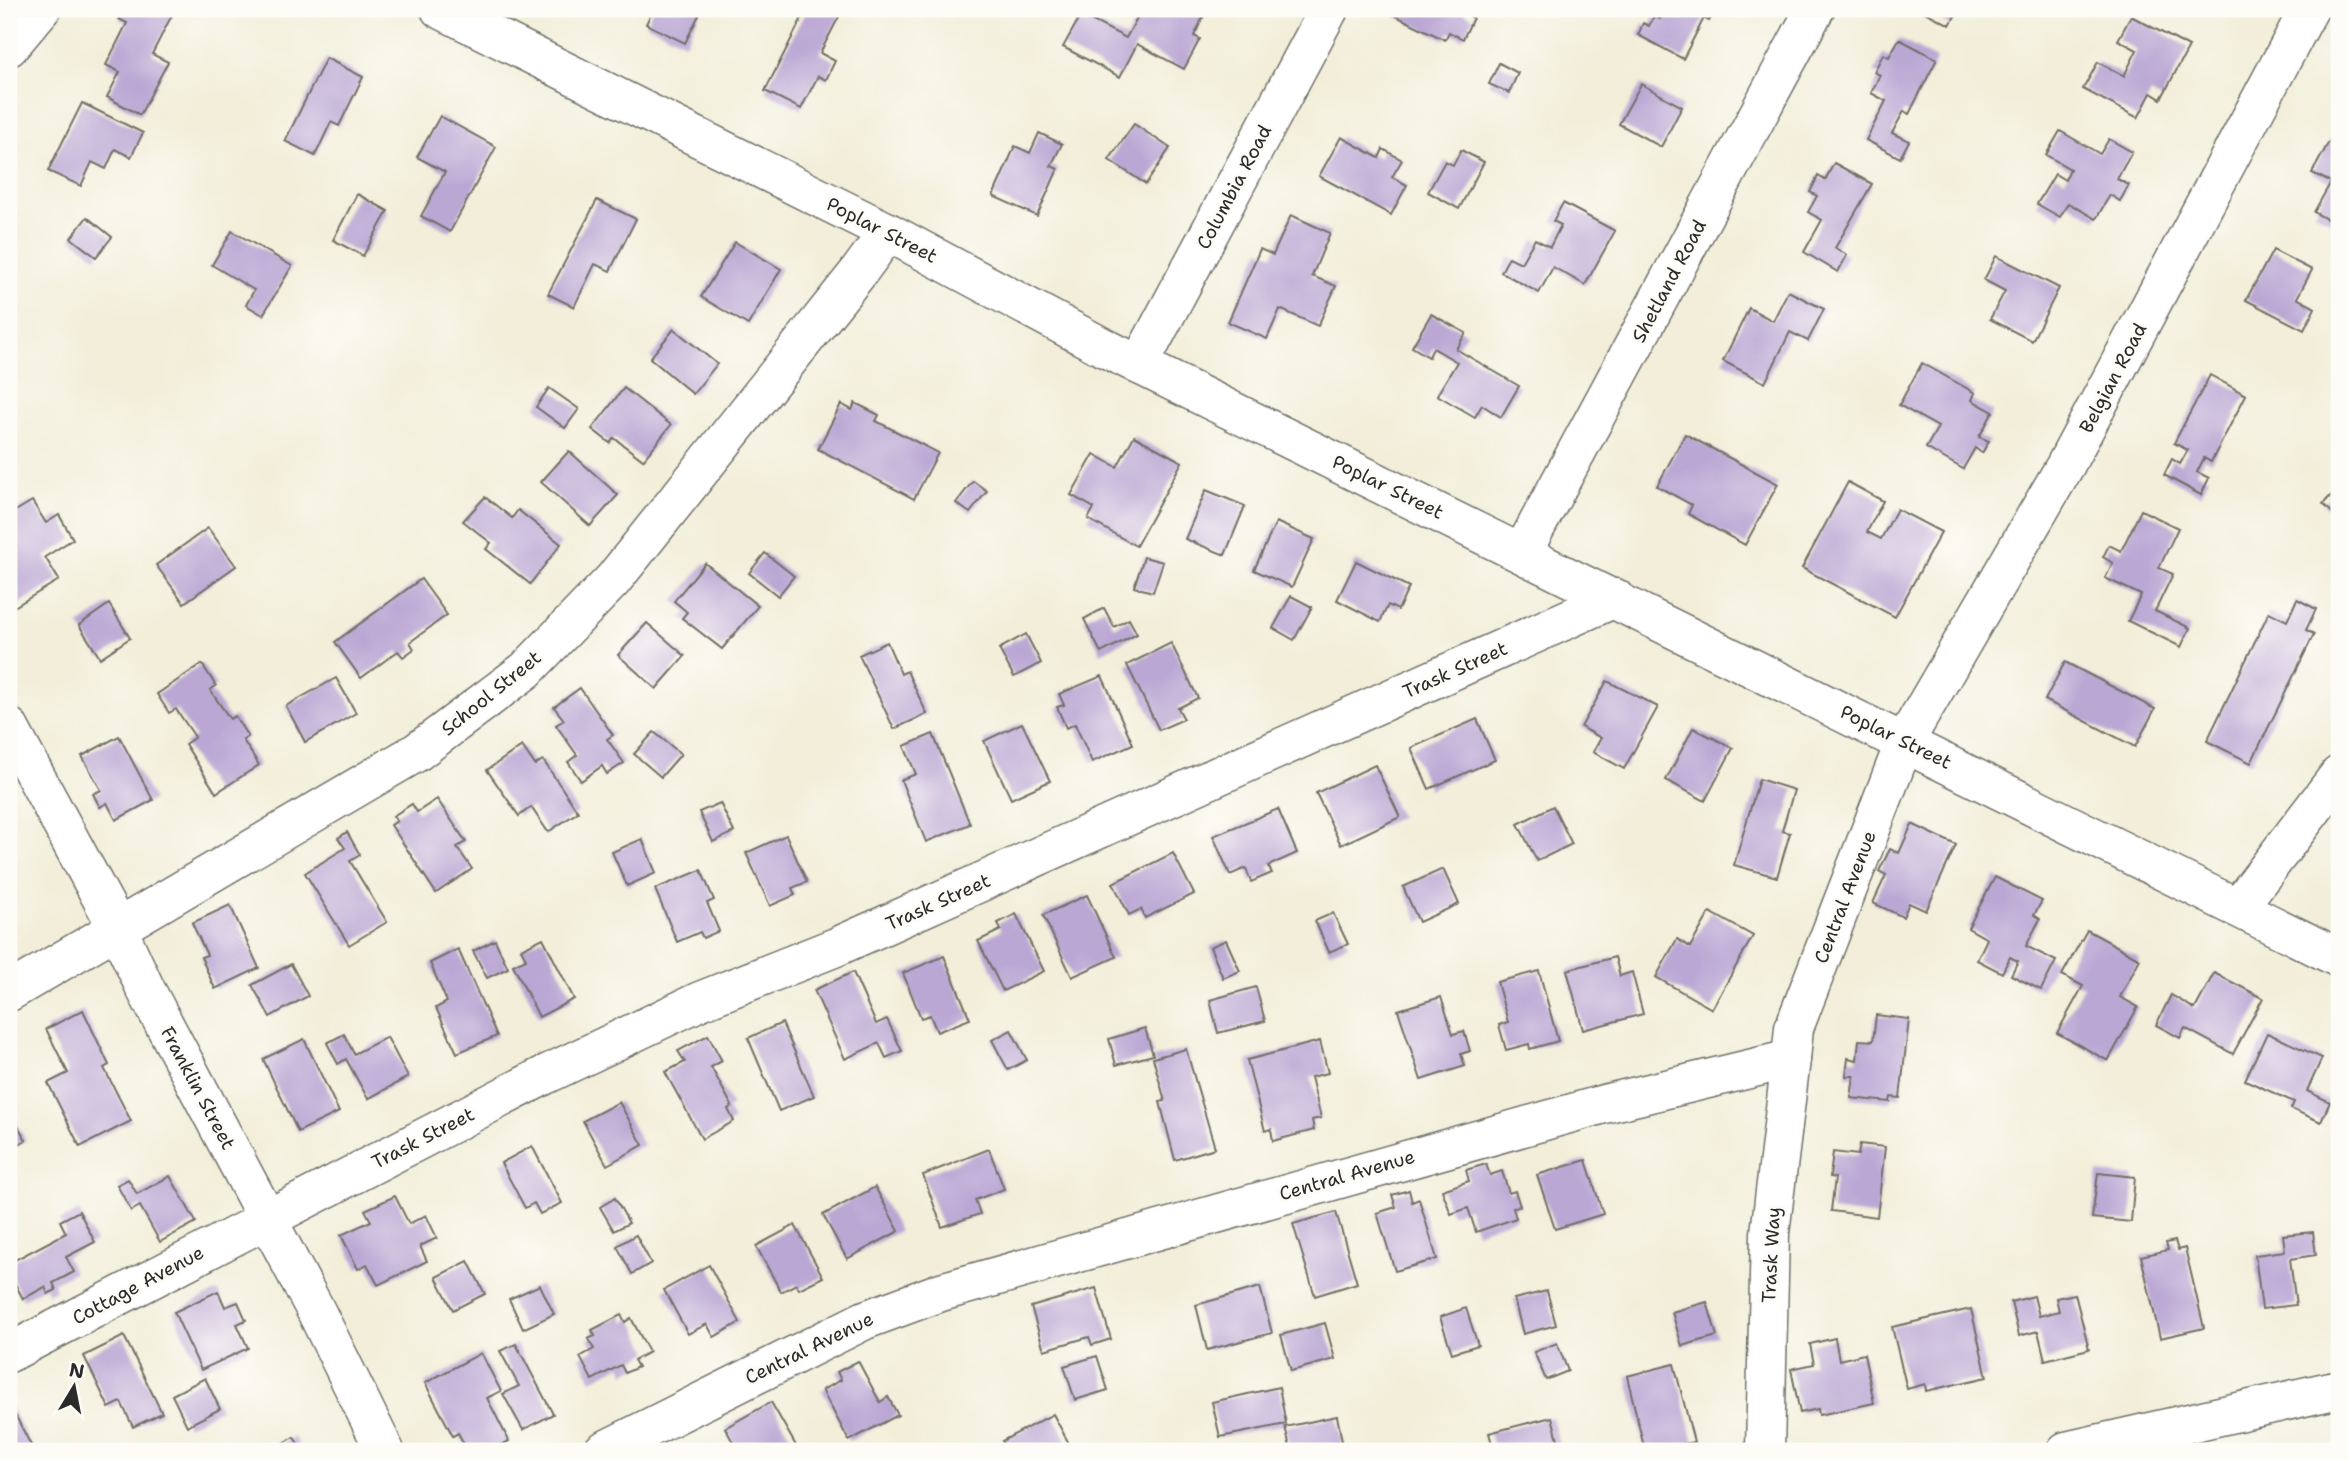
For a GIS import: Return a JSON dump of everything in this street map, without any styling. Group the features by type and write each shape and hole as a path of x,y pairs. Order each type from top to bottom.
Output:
{"street":[{"path":"9,47 41,9"},
{"name":"Poplar Street","path":"440,9 888,232 1139,365 1905,741 2339,958"},
{"name":"Columbia Road","path":"1139,365 1329,9"},
{"name":"Shetland Road","path":"1522,552 1815,9"},
{"name":"Belgian Road","path":"1905,741 2066,466 2309,9"},
{"name":"School Street","path":"9,992 416,752 526,670 613,580 859,273 888,232"},
{"name":"Trask Street","path":"267,1218 545,1075 700,1001 836,947 1615,598"},
{"name":"Franklin Street","path":"9,727 117,927 146,990 267,1218 385,1451"},
{"name":"Central Avenue","path":"603,1451 865,1320 941,1292 1581,1111 1791,1059 1794,1028 1905,741"},
{"path":"2238,907 2339,775"},
{"name":"Trask Way","path":"1765,1451 1770,1233 1791,1059"},
{"name":"Cottage Avenue","path":"9,1353 267,1218"},
{"path":"2066,1451 2339,1389"}],"building":[{"path":"124,9 175,9 152,54 168,62 140,115 107,97 120,72 106,65 127,23 119,19"},
{"path":"653,9 702,9 685,43 646,24"},
{"path":"794,9 843,9 820,53 835,61 826,80 818,76 801,109 765,91 804,14"},
{"path":"1142,9 1207,9 1194,36 1200,39 1184,69 1137,44 1120,77 1063,47 1081,15 1126,38"},
{"path":"1395,9 1459,9 1473,18 1463,39 1449,32 1445,40 1392,14"},
{"path":"1665,9 1716,9 1709,21 1704,18 1683,59 1638,35 1643,23 1649,26 1654,16 1660,19"},
{"path":"1919,9 1959,9 1950,25"},
{"path":"2131,16 2189,47 2161,99 2151,93 2138,118 2083,89 2098,62 2124,76 2137,50 2118,40"},
{"path":"1899,39 1937,59 1909,114 1904,111 1892,133 1909,141 1900,158 1866,140 1886,101 1871,93 1880,75 1874,72 1883,54 1889,57"},
{"path":"326,58 363,77 339,126 331,122 315,156 285,141"},
{"path":"1499,63 1518,73 1509,93 1489,84"},
{"path":"1641,84 1682,107 1661,147 1619,124"},
{"path":"82,103 143,133 131,157 115,149 106,169 92,162 81,186 48,171"},
{"path":"440,116 496,147 450,232 421,216 445,172 417,157"},
{"path":"1134,124 1170,148 1146,184 1109,160"},
{"path":"2336,129 2339,131 2339,226 2314,212 2331,182 2312,173"},
{"path":"2060,131 2100,154 2109,139 2132,152 2117,179 2129,185 2120,201 2110,195 2096,219 2068,203 2060,217 2037,204 2055,174 2065,180 2070,169 2046,155"},
{"path":"1039,133 1062,144 1051,166 1058,169 1037,216 993,196 1015,146 1030,153"},
{"path":"1341,137 1379,158 1383,149 1402,160 1392,177 1407,185 1391,215 1319,176"},
{"path":"1461,150 1484,162 1459,209 1428,192 1445,161 1453,165"},
{"path":"1834,163 1872,184 1835,248 1847,255 1838,272 1804,252 1822,220 1808,212 1817,196 1810,192 1818,176 1825,180"},
{"path":"357,194 388,211 363,256 333,240"},
{"path":"597,200 636,219 610,271 595,264 574,307 548,294"},
{"path":"1563,203 1615,231 1585,285 1553,267 1539,293 1501,272 1509,257 1521,263 1535,239 1550,247 1561,225 1553,221"},
{"path":"1291,215 1330,233 1312,276 1336,286 1318,326 1280,309 1267,339 1228,322 1260,249 1273,255"},
{"path":"87,217 112,237 96,257 71,238"},
{"path":"232,231 292,266 263,315 246,305 254,290 212,265"},
{"path":"735,242 781,269 748,325 701,297"},
{"path":"2273,250 2312,270 2297,298 2315,308 2304,330 2246,300"},
{"path":"1996,256 2059,288 2032,341 1990,319 2005,291 1984,280"},
{"path":"1788,291 1824,309 1808,341 1790,332 1765,383 1723,361 1749,308 1773,321"},
{"path":"1431,314 1466,333 1456,349 1519,386 1501,417 1482,405 1475,417 1437,395 1457,362 1433,348 1429,357 1412,347"},
{"path":"674,329 717,364 693,394 650,358"},
{"path":"1922,363 1975,393 1972,400 1993,412 1979,437 1989,441 1982,453 1975,448 1963,469 1926,448 1938,427 1899,405"},
{"path":"2210,375 2246,395 2211,462 2204,458 2197,472 2209,478 2201,495 2164,475 2172,459 2180,464 2188,450 2174,443"},
{"path":"549,388 579,409 565,428 536,407"},
{"path":"624,388 671,425 643,460 614,438 610,443 592,429"},
{"path":"855,403 879,415 876,421 938,453 914,499 818,449 841,404 852,410"},
{"path":"1685,434 1778,484 1745,545 1688,514 1692,505 1657,486"},
{"path":"1134,436 1182,462 1136,546 1088,519 1094,508 1071,495 1094,454 1117,467"},
{"path":"569,451 618,495 590,526 541,482"},
{"path":"2339,474 2339,487 2332,481"},
{"path":"973,481 987,491 970,513 956,503"},
{"path":"1848,482 1883,501 1867,532 1881,539 1897,509 1941,532 1895,617 1802,568"},
{"path":"2339,487 2339,519 2323,504"},
{"path":"1206,490 1245,506 1225,555 1185,539"},
{"path":"485,497 512,518 518,510 561,544 530,584 486,549 491,543 463,521"},
{"path":"32,501 46,523 59,515 73,539 45,557 59,580 9,610 9,515"},
{"path":"2141,510 2178,528 2159,568 2173,574 2155,611 2190,628 2181,647 2128,621 2141,595 2105,578 2113,563 2103,557 2109,545 2121,551"},
{"path":"1276,522 1314,539 1292,587 1254,570"},
{"path":"208,528 236,566 184,603 156,565"},
{"path":"765,553 794,576 778,596 749,573"},
{"path":"1144,557 1163,562 1153,592 1134,587"},
{"path":"1356,561 1409,587 1398,610 1388,605 1380,622 1337,600"},
{"path":"705,563 758,606 722,649 682,618 687,612 674,601"},
{"path":"421,579 447,615 410,642 414,649 403,657 398,651 361,678 335,642"},
{"path":"1291,596 1312,607 1294,640 1273,628"},
{"path":"2297,599 2316,609 2306,630 2314,634 2251,763 2207,741 2269,612 2287,621"},
{"path":"109,604 130,638 100,658 79,625"},
{"path":"1104,608 1114,627 1129,619 1137,634 1101,653 1084,619"},
{"path":"647,623 685,656 656,689 618,655"},
{"path":"1026,634 1041,663 1014,677 999,649"},
{"path":"887,642 901,674 907,671 927,714 894,729 859,655"},
{"path":"1171,643 1198,698 1178,708 1184,719 1159,730 1127,665"},
{"path":"2065,662 2155,709 2135,747 2045,700"},
{"path":"202,664 216,686 210,690 230,719 235,716 248,737 243,740 259,765 216,793 185,744 195,737 176,709 169,713 157,694"},
{"path":"1102,676 1133,744 1092,762 1075,724 1066,728 1057,707 1064,705 1059,694"},
{"path":"336,678 356,713 305,742 286,706"},
{"path":"1607,681 1658,707 1624,769 1593,752 1601,738 1581,727"},
{"path":"580,688 613,735 607,739 624,763 607,774 602,766 581,781 568,762 577,755 556,725 564,720 554,707"},
{"path":"1477,719 1495,760 1429,789 1411,748"},
{"path":"1022,723 1050,781 1011,799 984,741"},
{"path":"1693,728 1733,748 1705,801 1666,780"},
{"path":"654,732 681,754 661,777 634,754"},
{"path":"933,734 970,824 926,842 901,780 916,774 904,746"},
{"path":"119,736 153,800 116,820 107,803 100,807 93,794 101,790 82,756"},
{"path":"522,746 535,765 543,760 578,812 548,832 531,807 519,816 487,770"},
{"path":"1375,765 1400,817 1341,845 1316,793"},
{"path":"1759,779 1794,790 1782,831 1790,833 1777,877 1734,865"},
{"path":"437,799 466,842 457,847 472,869 436,893 391,825 397,821 393,816 412,804 417,812"},
{"path":"720,803 734,832 713,842 699,812"},
{"path":"1553,806 1572,844 1537,861 1518,824"},
{"path":"1278,809 1297,853 1268,866 1272,873 1251,882 1246,868 1230,875 1213,836"},
{"path":"1912,824 1956,845 1926,911 1909,903 1903,917 1873,903 1886,875 1879,871 1890,849 1899,853"},
{"path":"347,832 360,855 350,861 387,922 349,945 305,873 345,848 338,838"},
{"path":"786,835 807,882 792,888 795,895 770,906 746,853"},
{"path":"642,839 656,873 627,886 612,852"},
{"path":"1173,853 1194,894 1145,918 1141,909 1129,915 1113,883"},
{"path":"1443,869 1459,904 1419,922 1403,887"},
{"path":"701,870 714,900 707,903 719,931 703,938 700,932 677,942 655,889"},
{"path":"1995,877 2042,901 2034,915 2040,919 2026,946 2056,961 2041,990 2011,975 2018,961 2010,957 2002,973 1977,960 1987,939 1968,928"},
{"path":"1087,895 1116,957 1072,977 1043,915"},
{"path":"230,905 259,968 215,989 201,957 207,955 192,923"},
{"path":"1710,912 1753,936 1712,1009 1656,977 1677,939 1690,947"},
{"path":"1333,913 1348,944 1329,952 1315,921"},
{"path":"1016,914 1044,971 1003,991 978,941 1001,930 998,923"},
{"path":"2087,930 2140,959 2120,997 2138,1007 2108,1061 2057,1033 2083,986 2062,975"},
{"path":"543,938 574,999 539,1017 513,965 526,959 521,949"},
{"path":"495,940 508,968 487,978 473,951"},
{"path":"1226,940 1240,971 1223,978 1210,947"},
{"path":"458,949 497,1036 457,1053 436,1008 447,1002 430,963"},
{"path":"944,956 970,1019 937,1032 930,1015 921,1018 903,973"},
{"path":"1615,957 1620,976 1632,972 1643,1014 1583,1030 1567,970"},
{"path":"291,964 308,996 270,1017 252,985"},
{"path":"1539,971 1558,1041 1530,1049 1529,1044 1506,1050 1499,1025 1508,1022 1497,982"},
{"path":"853,972 876,1024 887,1019 902,1051 886,1058 879,1043 845,1059 814,990"},
{"path":"2214,973 2263,998 2233,1054 2185,1028 2180,1038 2156,1025 2171,995 2195,1009"},
{"path":"1256,987 1265,1021 1218,1033 1210,1000"},
{"path":"1441,997 1453,1034 1464,1031 1470,1051 1461,1054 1465,1066 1421,1080 1398,1010"},
{"path":"83,1010 109,1065 104,1068 131,1121 80,1147 48,1083 68,1073 46,1029"},
{"path":"1876,1015 1909,1019 1900,1098 1891,1097 1890,1102 1851,1098 1854,1076 1846,1076 1848,1058 1857,1060 1859,1040 1873,1041"},
{"path":"782,1023 814,1096 779,1111 748,1038"},
{"path":"1145,1028 1153,1055 1116,1065 1109,1039"},
{"path":"1011,1030 1027,1060 1008,1070 992,1040"},
{"path":"2267,1033 2322,1058 2307,1091 2330,1102 2321,1122 2291,1109 2294,1102 2245,1080"},
{"path":"344,1034 354,1054 387,1037 408,1077 368,1099 346,1059 338,1064 327,1043"},
{"path":"708,1035 722,1061 711,1067 732,1106 728,1109 734,1121 702,1139 665,1072 685,1062 678,1051"},
{"path":"304,1039 339,1112 298,1132 263,1059"},
{"path":"1320,1041 1328,1073 1311,1077 1321,1118 1312,1120 1314,1130 1273,1141 1271,1129 1265,1131 1247,1060"},
{"path":"1186,1049 1215,1148 1175,1160 1160,1102 1165,1101 1153,1058"},
{"path":"619,1102 643,1145 607,1165 583,1121"},
{"path":"9,1111 26,1140 9,1150"},
{"path":"1860,1144 1885,1147 1877,1217 1831,1211 1835,1178 1830,1177 1833,1152 1858,1155"},
{"path":"532,1146 562,1203 540,1214 534,1203 525,1208 501,1163"},
{"path":"989,1149 1004,1189 975,1200 980,1214 942,1227 923,1175"},
{"path":"1586,1160 1603,1214 1555,1229 1537,1175"},
{"path":"1486,1164 1490,1175 1502,1171 1509,1193 1515,1191 1520,1206 1513,1208 1516,1218 1476,1232 1468,1208 1451,1214 1442,1190 1469,1181 1466,1170"},
{"path":"2098,1173 2135,1177 2131,1222 2092,1218"},
{"path":"170,1176 196,1222 160,1242 140,1206 131,1211 117,1185 128,1179 137,1194"},
{"path":"875,1187 899,1231 847,1259 823,1215"},
{"path":"1409,1190 1412,1202 1419,1199 1437,1259 1395,1271 1377,1213 1396,1207 1392,1195"},
{"path":"395,1196 409,1224 426,1215 437,1238 420,1246 427,1261 378,1285 367,1264 358,1269 341,1235 371,1221 365,1210"},
{"path":"615,1198 629,1223 614,1231 600,1207"},
{"path":"79,1211 95,1242 66,1257 74,1272 53,1283 56,1290 48,1294 45,1287 23,1299 9,1272 9,1263 66,1233 60,1221"},
{"path":"1336,1212 1357,1283 1315,1296 1293,1224"},
{"path":"795,1225 823,1277 799,1289 796,1284 781,1292 756,1246"},
{"path":"2313,1232 2316,1255 2290,1259 2296,1305 2262,1309 2255,1255 2285,1251 2283,1235"},
{"path":"636,1235 651,1263 632,1274 617,1246"},
{"path":"2175,1241 2178,1250 2185,1248 2204,1328 2160,1338 2141,1256 2168,1250 2166,1243"},
{"path":"468,1261 485,1294 453,1310 436,1277"},
{"path":"709,1265 740,1322 714,1337 707,1324 688,1334 664,1290"},
{"path":"540,1285 554,1314 523,1329 509,1299"},
{"path":"1260,1287 1272,1333 1207,1350 1196,1305"},
{"path":"1096,1288 1111,1339 1092,1345 1089,1337 1044,1350 1031,1307"},
{"path":"218,1291 225,1307 238,1302 246,1320 237,1324 248,1348 201,1370 174,1312"},
{"path":"1547,1291 1556,1325 1523,1334 1514,1299"},
{"path":"2075,1294 2089,1349 2045,1360 2038,1331 2019,1336 2011,1302 2034,1296 2039,1316 2059,1311 2056,1298"},
{"path":"1707,1302 1717,1336 1682,1346 1672,1312"},
{"path":"1466,1308 1478,1345 1452,1353 1440,1317"},
{"path":"1971,1309 1987,1377 1926,1391 1925,1384 1907,1389 1892,1327"},
{"path":"621,1315 625,1322 631,1318 649,1352 634,1360 638,1367 625,1373 621,1365 592,1380 580,1357 594,1349 588,1339 595,1336 592,1330"},
{"path":"1325,1323 1335,1359 1291,1371 1281,1335"},
{"path":"124,1336 162,1413 133,1427 121,1402 109,1408 84,1356"},
{"path":"1835,1338 1839,1360 1864,1354 1874,1403 1819,1415 1818,1409 1800,1413 1791,1369 1814,1364 1810,1344"},
{"path":"1557,1343 1568,1371 1546,1380 1534,1352"},
{"path":"516,1344 553,1414 523,1430 503,1394 519,1386 500,1351"},
{"path":"481,1353 501,1391 487,1398 509,1441 489,1451 468,1451 458,1433 453,1436 425,1383"},
{"path":"1097,1356 1108,1390 1075,1400 1064,1366"},
{"path":"858,1361 880,1402 888,1397 898,1415 849,1441 822,1390 841,1380 837,1372"},
{"path":"1674,1364 1694,1442 1645,1451 1627,1376"},
{"path":"205,1378 220,1409 187,1426 172,1395"},
{"path":"1279,1387 1286,1424 1220,1437 1212,1402"},
{"path":"771,1402 799,1451 738,1451 725,1428"},
{"path":"9,1403 34,1451 9,1451"},
{"path":"1053,1414 1073,1451 1007,1451 1002,1441"},
{"path":"1337,1416 1344,1451 1291,1451 1285,1427"},
{"path":"1552,1417 1561,1451 1494,1451 1489,1433"},
{"path":"294,1437 302,1451 271,1451"}]}
